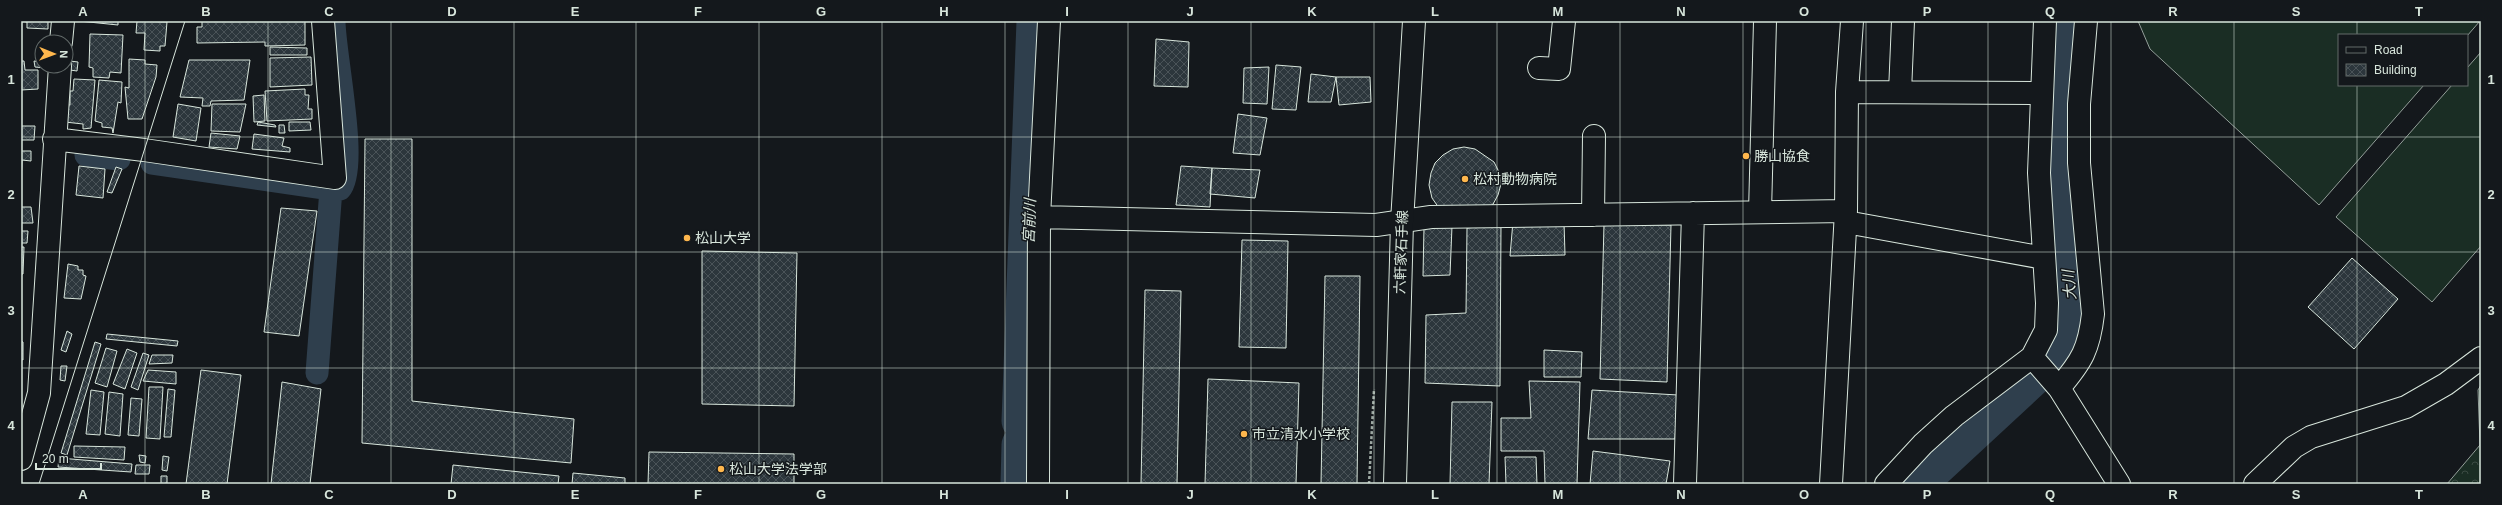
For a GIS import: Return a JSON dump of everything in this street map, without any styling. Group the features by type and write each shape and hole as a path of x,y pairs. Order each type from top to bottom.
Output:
{"street":[{"path":"61,34 62,21"},
{"path":"54,139 144,150 335,178 323,21"},
{"path":"1038,484 1039,216 1049,21"},
{"name":"六軒家石手線","path":"1395,484 1402,222 1414,21"},
{"path":"1539,68 1559,69 1564,21"},
{"path":"1760,212 1765,21"},
{"path":"1831,484 1846,216 1847,92 1852,21"},
{"path":"1900,92 1903,21"},
{"path":"1886,484 1923,444 1954,416 2035,360 2046,330 2044,258 2039,173 2045,21"},
{"path":"2057,385 2080,363 2091,332 2093,314 2079,163 2079,104 2086,21"},
{"path":"21,459 25,426 39,393 59,74"},
{"path":"1847,92 2042,93"},
{"path":"1594,136 1594,215"},
{"path":"1039,216 1376,225 1431,217 1760,212 1846,216 2044,258"},
{"path":"1685,484 1693,213"},
{"path":"2255,484 2294,447 2311,437 2406,407 2446,384 2481,358"},
{"path":"2035,360 2057,385 2119,484"}],"green space":[{"path":"2138,21 2480,21 2468,35 2338,34 2338,86 2423,86 2319,205 2150,49"},
{"path":"2481,52 2481,246 2432,302 2336,217 2451,86 2468,86 2468,67"},
{"path":"2481,385 2481,484 2447,484 2480,445 2478,390"}],"building":[{"path":"22,21 48,21 48,29 27,28 27,22"},
{"path":"79,21 118,21 118,25"},
{"path":"137,21 167,22 165,46 160,46 160,51 144,50 145,33 136,33"},
{"path":"202,21 305,21 305,45 265,46 265,42 197,43 197,27 202,27"},
{"path":"90,34 123,35 121,73 110,72 109,78 93,77 93,68 89,67"},
{"path":"1156,39 1189,42 1188,87 1154,86"},
{"path":"270,47 307,48 307,55 270,55"},
{"path":"311,57 312,85 270,87 270,58"},
{"path":"129,59 145,60 145,64 157,65 156,77 142,119 128,119 125,87 129,88"},
{"path":"189,60 250,60 244,100 211,101 210,106 202,106 203,98 180,97"},
{"path":"21,61 24,61 25,70 34,70 34,74 38,74 38,89 21,90"},
{"path":"74,62 78,62 77,71 74,71"},
{"path":"1276,65 1301,67 1296,110 1272,109"},
{"path":"1269,67 1267,104 1243,103 1244,68"},
{"path":"1311,74 1336,77 1331,102 1308,102"},
{"path":"1336,77 1370,77 1371,102 1339,105"},
{"path":"74,79 95,80 91,128 83,129 83,124 65,122 66,105 70,105 70,91 73,91"},
{"path":"99,80 122,82 121,103 118,102 113,133 112,128 102,127 102,123 95,121"},
{"path":"305,89 305,95 309,95 308,109 312,109 312,119 267,121 265,91"},
{"path":"264,95 265,121 254,122 253,96"},
{"path":"178,104 201,108 196,141 173,137"},
{"path":"212,104 246,104 240,132 211,131"},
{"path":"1238,114 1267,118 1260,155 1233,153"},
{"path":"258,122 275,125 276,127 257,125"},
{"path":"289,122 310,122 311,130 289,131"},
{"path":"279,125 284,125 285,133 279,133"},
{"path":"21,126 35,126 34,140 21,140"},
{"path":"211,133 240,136 237,149 209,147"},
{"path":"254,134 284,138 282,146 290,148 290,152 252,149"},
{"path":"365,139 412,139 412,401 574,419 571,463 362,443"},
{"name":"松村動物病院","path":"1464,147 1475,149 1494,162 1499,172 1501,184 1498,195 1492,206 1439,208 1432,198 1429,185 1431,173 1435,163 1443,155 1453,149"},
{"path":"21,151 31,151 31,161 22,160 21,183"},
{"path":"79,166 105,169 103,198 76,195"},
{"path":"1181,166 1212,168 1210,207 1176,205"},
{"path":"116,167 122,169 112,193 107,192"},
{"path":"1212,168 1260,170 1255,198 1210,194"},
{"path":"21,207 31,207 33,223 21,223"},
{"path":"281,208 317,211 299,336 264,332"},
{"path":"1513,221 1564,222 1565,255 1510,256"},
{"path":"1604,224 1671,225 1667,382 1600,379"},
{"path":"1501,225 1500,386 1425,383 1426,315 1466,313 1467,228"},
{"path":"1452,226 1450,275 1423,276 1424,227"},
{"path":"21,231 28,231 27,243 21,243"},
{"path":"1242,240 1288,241 1286,348 1239,347"},
{"path":"21,247 24,247 23,274 21,274"},
{"path":"702,251 797,253 794,406 702,404"},
{"path":"2352,258 2398,299 2354,349 2308,307"},
{"path":"68,264 78,266 78,270 83,270 83,275 86,276 81,299 64,298"},
{"path":"1325,276 1360,276 1357,484 1321,484"},
{"path":"1145,290 1181,291 1177,484 1141,484"},
{"path":"67,331 72,334 66,352 61,350"},
{"path":"107,334 178,341 177,346 106,339"},
{"path":"21,341 23,342 23,360 21,359"},
{"path":"95,342 101,344 67,455 61,453"},
{"path":"106,348 117,351 107,387 95,383"},
{"path":"127,349 137,353 125,389 113,384"},
{"path":"1544,350 1582,352 1581,377 1544,377"},
{"path":"143,353 149,355 138,390 131,387"},
{"path":"152,355 173,355 172,363 149,364"},
{"path":"61,366 67,366 65,381 60,380"},
{"path":"148,370 176,372 176,384 143,381"},
{"path":"201,370 241,375 227,484 186,484"},
{"path":"1208,379 1299,383 1296,484 1205,484"},
{"path":"1529,381 1580,382 1577,484 1545,484 1544,451 1501,451 1501,418 1531,418"},
{"path":"282,382 321,389 310,484 271,484"},
{"path":"149,387 163,387 160,439 146,438"},
{"path":"168,389 175,390 171,437 164,437"},
{"path":"91,390 104,392 100,435 86,434"},
{"path":"1592,390 1678,395 1675,439 1588,439"},
{"path":"109,392 123,394 120,436 105,434"},
{"path":"131,398 142,399 139,436 128,435"},
{"path":"1452,402 1492,402 1489,484 1450,484"},
{"path":"74,446 125,447 124,460 74,457"},
{"path":"1593,451 1670,461 1666,484 1590,484"},
{"name":"松山大学法学部","path":"649,452 794,454 794,484 648,484"},
{"path":"139,455 146,456 145,463 140,462"},
{"path":"163,456 169,457 167,471 162,470"},
{"path":"1505,457 1536,457 1537,484 1506,484"},
{"path":"59,458 132,464 131,472 58,467"},
{"path":"136,465 150,465 149,474 135,474"},
{"path":"453,465 559,476 558,484 451,484"},
{"path":"573,473 625,478 625,484 572,484"},
{"path":"161,476 167,476 167,483 161,484"}],"waterway":[{"path":"317,373 331,189 340,189 345,177 347,158 344,109 334,21"},
{"name":"宮前川","path":"1021,421 1036,21"},
{"name":"大川","path":"1917,484 2066,346 2072,317 2061,188 2066,21"},
{"path":"86,155 119,159"},
{"path":"152,163 331,189"},
{"name":"宮前川","path":"1020,484 1021,445"}],"tram line":[{"path":"39,484 185,21"}],"place":[{"name":"勝山協食","path":"1746,156"},
{"name":"松村動物病院","path":"1465,179"},
{"name":"松山大学","path":"687,238"},
{"name":"市立清水小学校","path":"1244,434"},
{"name":"松山大学法学部","path":"721,469"}]}
